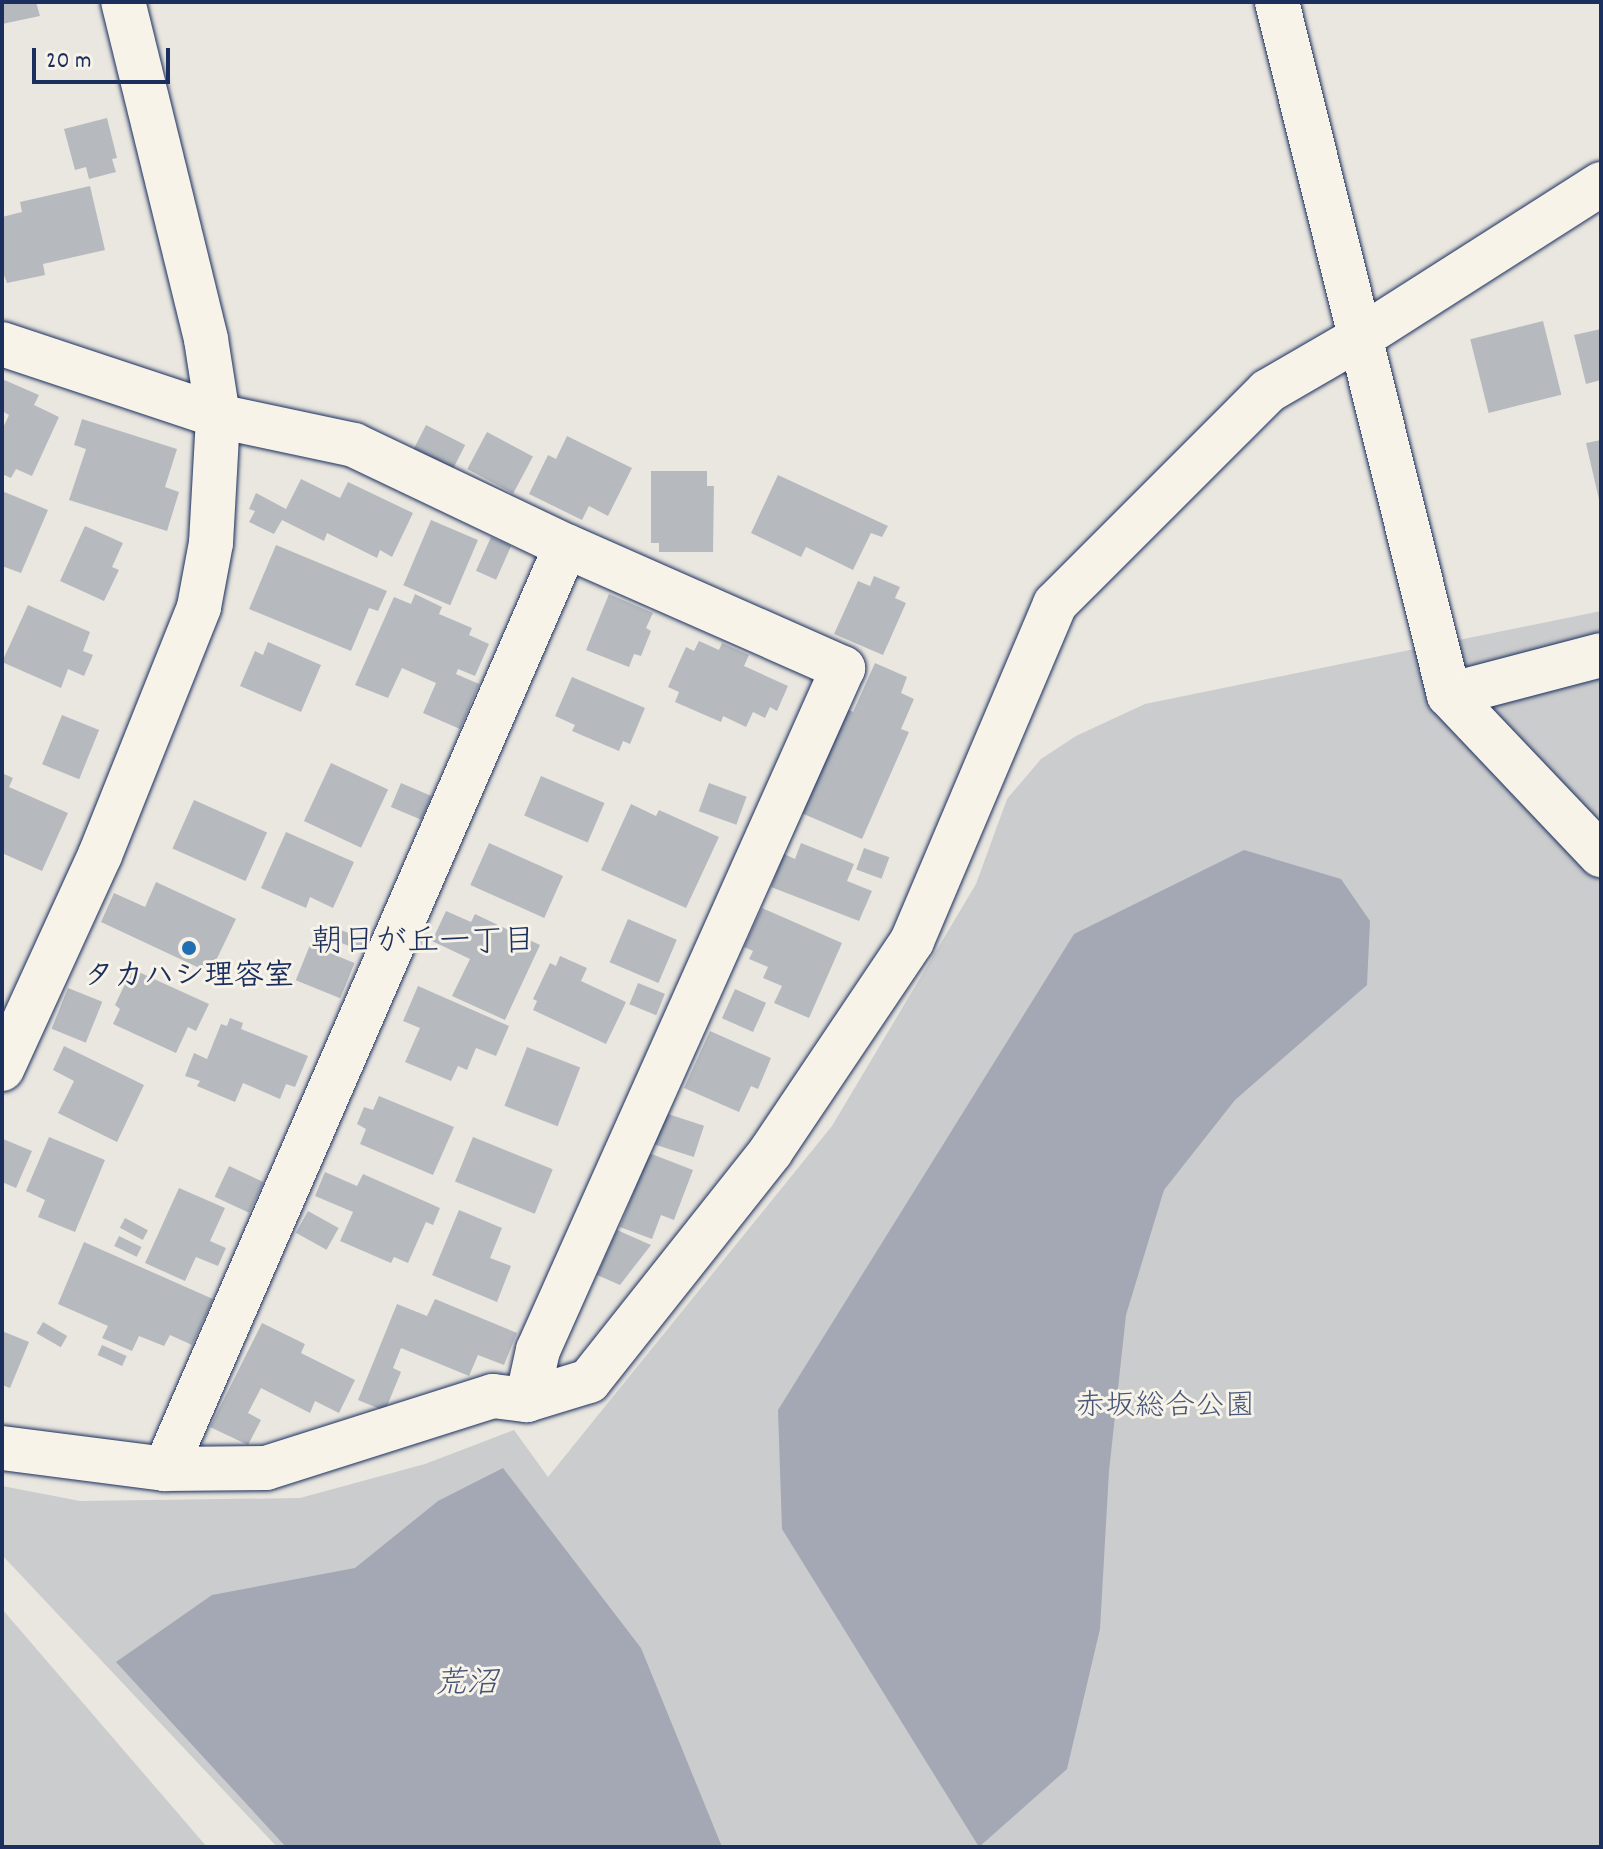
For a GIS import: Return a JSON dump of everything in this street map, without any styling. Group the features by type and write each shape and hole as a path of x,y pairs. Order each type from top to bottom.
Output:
{"street":[{"path":"2,1069 100,855 199,607 211,543 218,416 206,339 123,2"},
{"path":"1277,2 1449,695 1601,855"},
{"path":"2,1448 165,1469 266,1468 493,1396 527,1400 589,1381 771,1151 912,941 1055,604 1268,391 1361,337 1601,184"},
{"path":"2,344 218,416 354,445 566,546 843,668 538,1350 527,1400"},
{"path":"165,1469 566,546"},
{"path":"1449,695 1601,655"}],"green space":[{"name":"赤坂総合公園","path":"1601,611 1601,1847 277,1847 2,1555 2,1486 80,1501 300,1498 425,1464 514,1430 548,1477 832,1126 976,884 1007,799 1041,759 1076,736 1145,704"},
{"path":"2,1609 207,1847 2,1847"}],"water":[{"path":"1244,850 1341,879 1370,921 1367,985 1235,1100 1164,1190 1126,1315 1109,1471 1100,1629 1067,1769 979,1847 782,1529 778,1410 1074,934"},
{"name":"荒沼","path":"503,1468 641,1648 722,1847 286,1847 116,1662 212,1595 355,1568 438,1501"}],"building":[{"path":"2,2 36,2 40,16 2,24"},
{"path":"107,118 117,158 112,159 116,172 89,179 86,167 75,170 64,129"},
{"path":"90,186 105,250 43,264 45,275 7,283 2,270 2,217 22,212 20,202"},
{"path":"1543,321 1561,395 1489,413 1470,339"},
{"path":"1601,329 1601,380 1586,384 1574,335"},
{"path":"2,379 39,395 34,405 59,417 32,476 16,469 11,478 2,474 2,430 9,415 2,411"},
{"path":"82,419 177,449 165,487 179,492 167,531 69,500 86,449 74,445"},
{"path":"426,425 465,445 453,469 414,449"},
{"path":"487,432 533,456 513,493 467,469"},
{"path":"567,436 632,468 608,516 589,506 582,520 529,494 548,455 556,459"},
{"path":"1601,440 1601,503 1600,504 1586,443"},
{"path":"651,471 707,471 707,486 714,486 713,552 659,552 659,543 651,543"},
{"path":"778,475 888,526 882,537 871,533 853,570 806,547 801,557 751,533"},
{"path":"301,479 340,498 348,482 413,513 392,557 380,550 377,558 327,533 324,541 282,520 274,534 249,522 255,511 249,509 256,493 286,509"},
{"path":"2,491 48,510 21,573 2,566"},
{"path":"431,520 478,540 450,605 403,585"},
{"path":"85,526 123,543 112,567 119,570 104,601 60,581"},
{"path":"491,537 511,546 496,580 476,571"},
{"path":"276,545 387,591 378,611 369,608 351,651 249,609"},
{"path":"874,576 900,587 895,598 906,603 883,655 834,634 858,581 870,586"},
{"path":"415,594 442,607 439,614 472,628 469,635 489,644 475,676 458,669 456,674 479,684 460,729 423,713 436,683 402,668 388,698 355,685 394,597 411,604"},
{"path":"609,594 653,613 646,628 651,631 641,656 634,654 629,667 586,650"},
{"path":"28,605 90,632 83,651 93,655 84,676 68,669 61,688 2,662"},
{"path":"699,641 719,650 722,643 749,655 744,666 788,686 777,711 770,707 765,718 753,712 746,727 723,716 721,722 675,702 679,692 668,687 686,647 694,651"},
{"path":"268,642 321,665 301,712 240,686 255,651 263,655"},
{"path":"875,663 907,677 901,693 914,699 901,729 909,732 862,839 799,812 845,708 853,712"},
{"path":"572,677 645,708 630,744 623,741 619,751 572,731 575,725 555,716"},
{"path":"62,715 99,730 79,779 42,764"},
{"path":"331,763 388,790 361,848 304,821"},
{"path":"2,773 13,778 9,787 68,813 42,871 2,853"},
{"path":"541,776 605,803 588,843 524,816"},
{"path":"401,783 431,796 421,820 391,807"},
{"path":"709,783 747,797 736,825 699,811"},
{"path":"194,800 267,833 246,881 172,848"},
{"path":"631,804 656,816 659,810 719,837 686,908 601,870"},
{"path":"286,832 354,862 333,908 310,897 306,908 261,888"},
{"path":"489,843 563,876 544,918 470,885"},
{"path":"801,843 854,864 847,881 872,891 859,921 771,887 784,854 795,859"},
{"path":"864,848 889,857 882,879 856,870"},
{"name":"タカハシ理容室","path":"156,882 236,919 210,973 101,922 114,893 145,907"},
{"path":"762,908 842,943 809,1018 774,1003 782,986 763,978 768,967 749,959 753,951 744,947"},
{"path":"446,911 471,922 475,914 540,945 505,1020 452,996 470,959 432,941"},
{"path":"628,919 677,940 658,983 610,962"},
{"path":"341,930 364,939 360,950 337,941"},
{"path":"310,945 355,963 340,998 296,980"},
{"path":"560,956 587,968 581,981 626,1002 606,1044 533,1010 537,1001 533,999 550,963 556,966"},
{"path":"132,969 209,1004 196,1031 188,1027 176,1053 113,1024 120,1009 115,1005"},
{"path":"638,983 665,994 656,1015 629,1004"},
{"path":"418,986 509,1026 496,1056 476,1048 467,1070 458,1066 451,1081 405,1062 420,1028 403,1021"},
{"path":"68,988 102,1002 86,1043 52,1029"},
{"path":"735,989 766,1003 753,1032 722,1018"},
{"path":"230,1018 243,1023 241,1029 308,1056 295,1087 286,1084 280,1099 243,1083 235,1102 197,1086 200,1081 185,1076 194,1053 207,1059 221,1024 227,1026"},
{"path":"710,1031 771,1058 758,1089 751,1086 739,1112 684,1088"},
{"path":"64,1046 144,1085 117,1142 58,1113 74,1081 53,1070"},
{"path":"527,1047 580,1067 558,1126 504,1106"},
{"path":"379,1096 454,1127 433,1175 360,1144 366,1129 357,1124 364,1107 373,1110"},
{"path":"665,1113 704,1126 694,1157 655,1144"},
{"path":"49,1137 105,1160 75,1232 38,1217 45,1200 26,1191"},
{"path":"473,1137 553,1169 535,1214 455,1182"},
{"path":"3,1139 32,1151 16,1188 2,1182"},
{"path":"649,1153 693,1170 674,1220 661,1215 652,1239 620,1227"},
{"path":"229,1166 263,1182 249,1213 215,1197"},
{"path":"325,1172 357,1186 363,1174 440,1208 433,1225 426,1222 408,1263 394,1257 391,1263 340,1241 353,1212 315,1196"},
{"path":"179,1188 225,1208 210,1241 226,1248 218,1266 196,1257 185,1281 145,1263"},
{"path":"459,1210 502,1228 490,1258 511,1266 497,1302 432,1275"},
{"path":"308,1211 339,1228 326,1250 296,1233"},
{"path":"125,1218 148,1230 143,1240 120,1228"},
{"path":"617,1230 651,1245 620,1285 597,1275"},
{"path":"119,1236 141,1247 137,1257 114,1246"},
{"path":"84,1242 213,1299 192,1345 170,1335 164,1346 139,1336 132,1351 102,1338 108,1326 58,1304"},
{"path":"435,1299 517,1333 504,1365 478,1355 469,1376 401,1348 393,1368 401,1372 385,1411 358,1400 397,1304 427,1316"},
{"path":"43,1322 67,1336 61,1347 36,1333"},
{"path":"262,1323 305,1344 301,1353 355,1380 339,1413 315,1401 310,1413 261,1388 248,1413 261,1420 248,1445 210,1427"},
{"path":"2,1331 29,1342 10,1388 2,1385"},
{"path":"102,1345 127,1356 122,1366 98,1355"}],"place":[{"name":"タカハシ理容室","path":"189,948"}],"district":[{"name":"朝日が丘一丁目","path":"423,944"}]}
